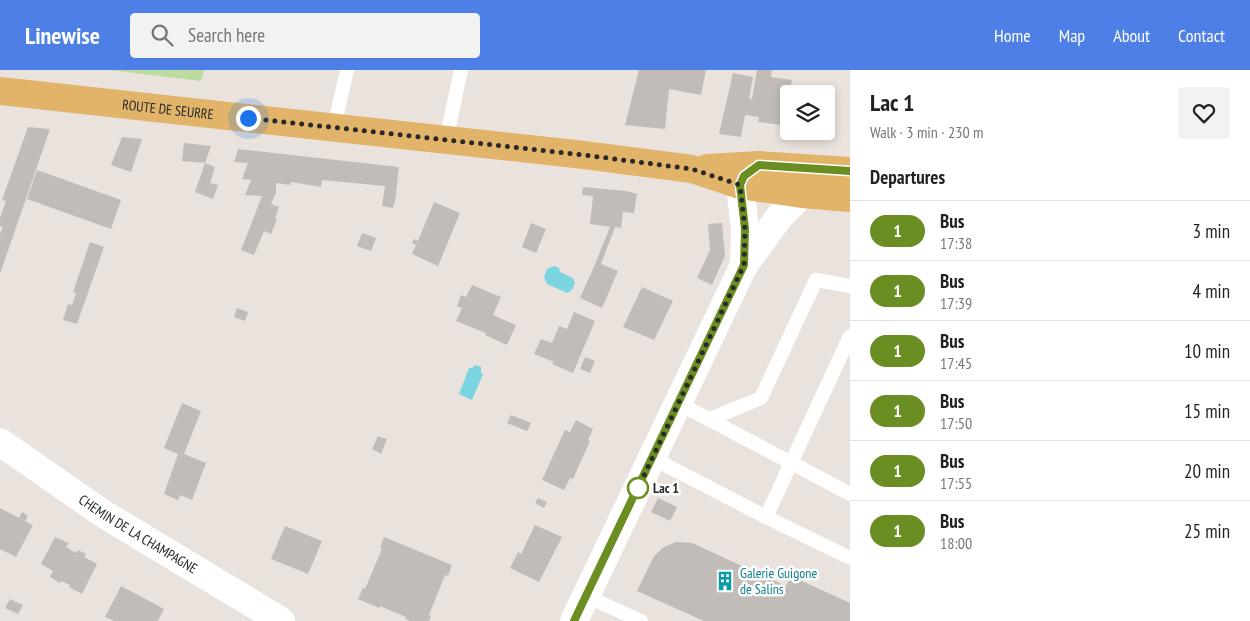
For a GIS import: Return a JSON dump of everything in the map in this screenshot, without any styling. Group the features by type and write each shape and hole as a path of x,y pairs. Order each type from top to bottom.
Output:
{"main road":[{"name":"ROUTE DE SEURRE","path":"0,92 334,127 692,169 759,165 850,171"},
{"path":"744,265 745,229 740,185 744,176 759,165"},
{"name":"ROUTE DE SEURRE","path":"692,169 740,185 802,194 850,198"},
{"path":"574,621 744,265 780,216 802,194"},
{"name":"CHEMIN DE LA CHAMPAGNE","path":"0,442 102,512 281,621"}],"lane":[{"path":"334,127 347,70"},
{"path":"446,140 462,70"},
{"path":"710,419 761,398 816,280 850,286"},
{"path":"766,517 850,336"},
{"path":"678,403 850,494"},
{"path":"652,458 850,558"},
{"path":"586,596 642,621"}],"green space":[{"path":"110,70 204,70 201,81"}],"water":[{"path":"554,266 559,268 560,272 573,278 575,283 572,290 567,293 547,284 544,277 547,269"},
{"path":"475,365 481,367 481,373 483,374 472,400 459,394 469,368"}],"building":[{"path":"639,70 706,70 701,95 669,89 665,129 625,125"},
{"path":"757,70 772,70 771,77 792,80 791,85 780,85 780,125 758,122 759,117 745,115 741,137 719,134 733,73 753,77 749,98 752,99"},
{"path":"28,127 50,129 0,274 0,234 3,227 0,226 0,218 6,201 2,200"},
{"path":"122,137 142,139 131,172 111,165"},
{"path":"184,143 211,146 205,163 182,161"},
{"path":"238,149 399,167 393,208 382,206 385,186 322,180 321,187 291,182 290,185 276,183 276,193 271,204 279,207 275,218 277,219 271,234 264,231 254,255 241,250 262,196 245,195 251,180 242,179 248,163 234,162"},
{"path":"205,163 215,167 210,183 218,185 213,199 195,192"},
{"path":"37,170 121,200 111,229 27,199"},
{"path":"583,187 626,191 637,194 634,213 623,212 621,228 615,227 601,264 618,271 602,308 580,298 610,227 590,224 593,196 582,195"},
{"path":"434,202 460,213 438,266 412,254 416,245 412,243 414,239 418,241"},
{"path":"531,223 546,229 536,253 522,247"},
{"path":"722,223 725,256 712,285 697,278 710,250 708,224"},
{"path":"362,233 376,238 371,251 357,246"},
{"path":"90,242 104,247 77,324 63,320 68,304 72,305 76,293 73,292"},
{"path":"472,285 501,297 493,315 516,325 507,345 485,335 486,333 456,321 462,308 457,306 461,295 466,297"},
{"path":"642,287 673,301 654,340 623,327"},
{"path":"237,308 248,312 245,321 234,317"},
{"path":"574,312 595,321 573,373 552,364 554,362 534,354 541,339 552,343 559,326 567,329"},
{"path":"585,357 595,361 590,373 580,369"},
{"path":"182,403 201,411 184,454 206,463 192,500 180,495 178,500 164,494 178,454 164,448"},
{"path":"511,415 531,423 527,431 507,423"},
{"path":"576,420 593,429 588,440 590,441 573,479 570,478 564,490 542,480 565,430 570,432"},
{"path":"378,436 387,439 381,454 372,449"},
{"path":"538,498 547,502 544,508 535,503"},
{"path":"658,498 677,507 670,521 651,512"},
{"path":"0,508 19,518 22,512 28,516 25,521 33,525 16,557 0,549"},
{"path":"535,525 562,537 539,582 510,568 518,552 521,554"},
{"path":"285,526 322,541 308,574 271,559"},
{"path":"55,537 69,543 66,547 76,553 78,550 86,554 84,557 97,564 82,594 69,587 70,585 61,581 60,583 50,577 53,571 41,564"},
{"path":"384,537 452,565 448,576 445,575 429,615 431,616 429,621 410,621 405,619 406,617 380,606 379,608 358,599 363,588 365,589 382,549 380,548"},
{"name":"Galerie Guigone de Salins","path":"676,542 692,543 786,586 791,576 850,603 850,621 704,621 637,591 654,556 664,547"},
{"path":"121,586 164,609 158,621 114,621 105,617"},
{"path":"10,599 23,605 18,614 5,608"}],"bus line":[{"name":"1","path":"574,621 744,265 745,229 740,185 744,176 759,165 850,171"}],"place":[{"name":"Lac 1","path":"638,488"},
{"name":"Galerie Guigone de Salins","path":"725,581"}],"route":[{"path":"248,118 584,155 692,169 740,185 745,229 744,265 638,488"}]}
